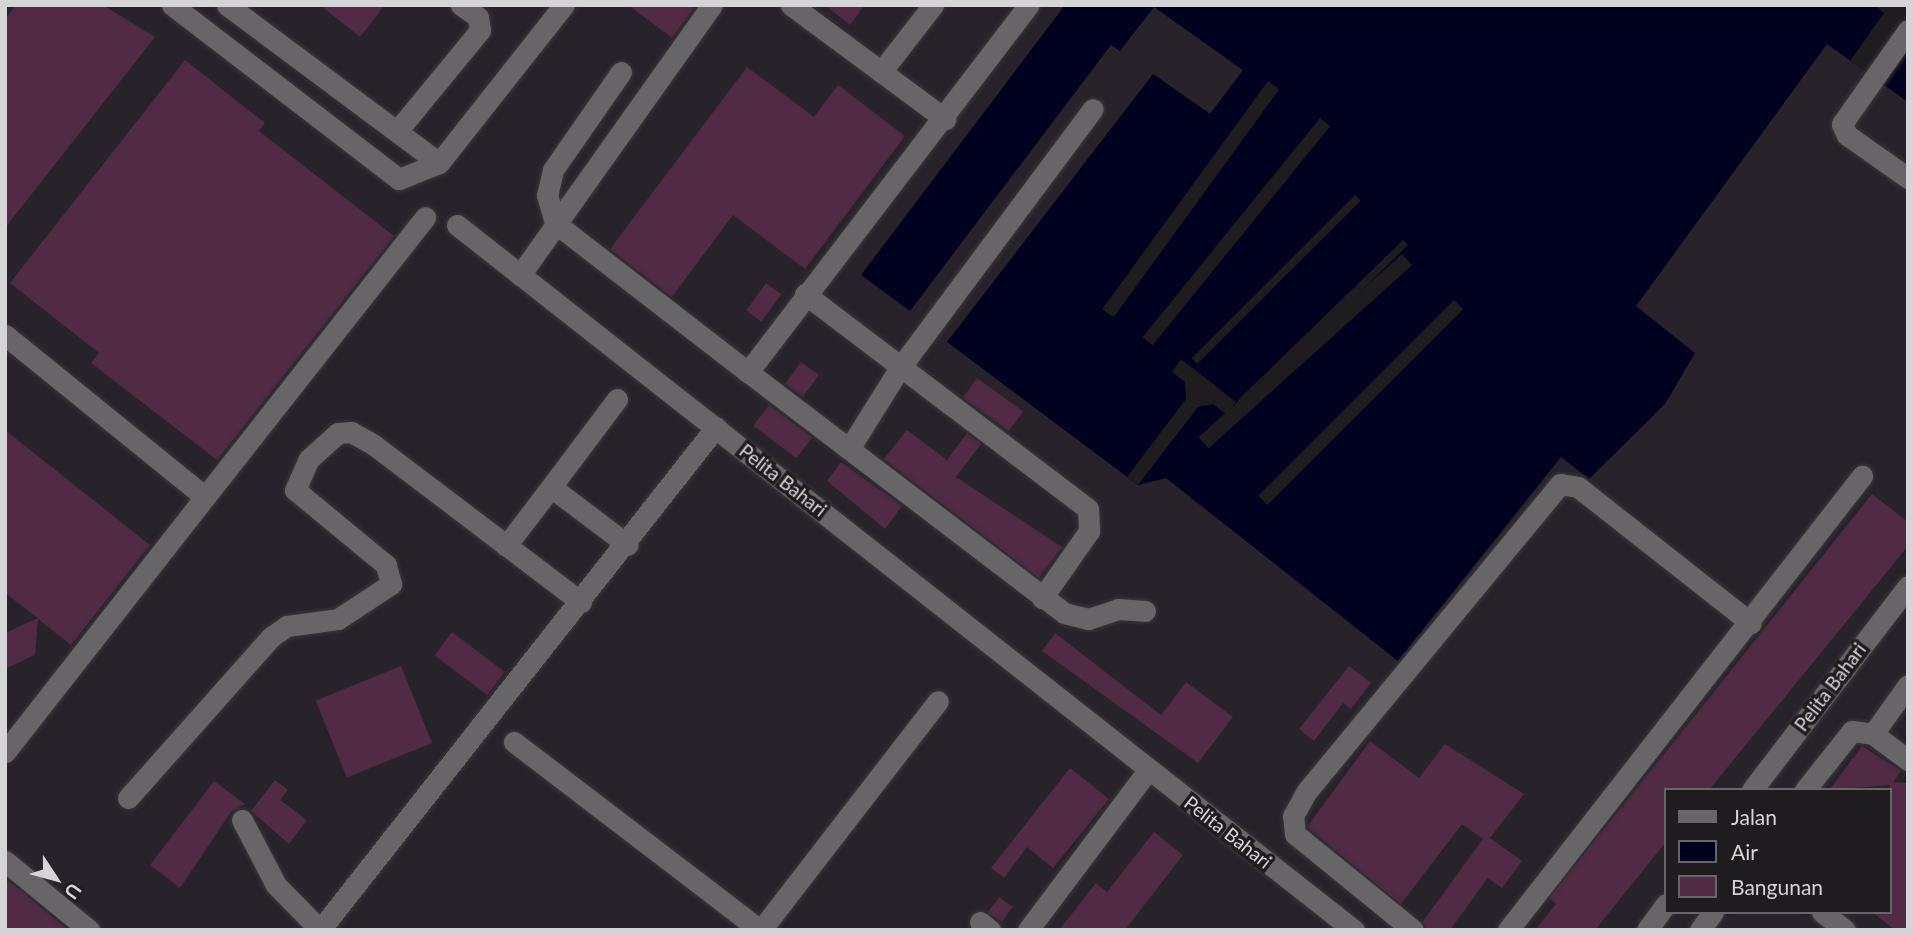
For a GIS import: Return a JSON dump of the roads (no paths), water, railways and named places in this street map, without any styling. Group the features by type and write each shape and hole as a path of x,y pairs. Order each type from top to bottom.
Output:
{"lane":[{"path":"172,5 380,170 410,178 439,163 564,5"},
{"path":"227,5 439,163"},
{"path":"398,130 480,30 478,17 461,5"},
{"path":"520,275 712,5"},
{"path":"791,5 945,118"},
{"path":"881,72 933,5"},
{"path":"748,372 805,294 945,118 1029,5"},
{"path":"1908,30 1842,124 1847,135 1908,178"},
{"path":"250,66 272,38"},
{"path":"621,72 553,170 547,195 555,223 1042,598 1079,618 1118,609 1145,611"},
{"path":"849,449 899,369 1093,109"},
{"path":"5,752 425,218"},
{"name":"Pelita Bahari","path":"457,225 1354,930"},
{"path":"805,294 899,369 1088,509 1089,531 1042,598"},
{"path":"5,335 205,497"},
{"path":"506,546 617,399"},
{"path":"242,820 276,885 320,930 628,545 716,427"},
{"path":"128,798 271,636 287,626 338,619 391,584 386,565 295,490 328,439 351,432 374,445 581,602"},
{"path":"1508,930 1751,623 1862,475"},
{"path":"1413,930 1295,834 1293,816 1307,791 1560,484 1583,490 1751,623"},
{"path":"551,487 628,545"},
{"name":"Pelita Bahari","path":"1754,788 1908,586"},
{"path":"1873,734 1908,685"},
{"path":"514,742 760,930 938,701"},
{"path":"1807,788 1852,731 1873,734 1908,760"},
{"path":"1028,930 1149,769"},
{"path":"5,861 89,930"},
{"path":"1647,930 1664,907"},
{"path":"1700,930 1712,914"},
{"path":"1824,914 1844,930"}],"water":[{"path":"1065,5 1908,5 1908,102 1827,44 1636,306 1695,353 1665,404 1589,479 1561,457 1398,661 1166,478 1138,485 947,342 1153,74 1210,114 1243,70 1154,7 1120,51 1111,45 910,311 861,275"}]}
